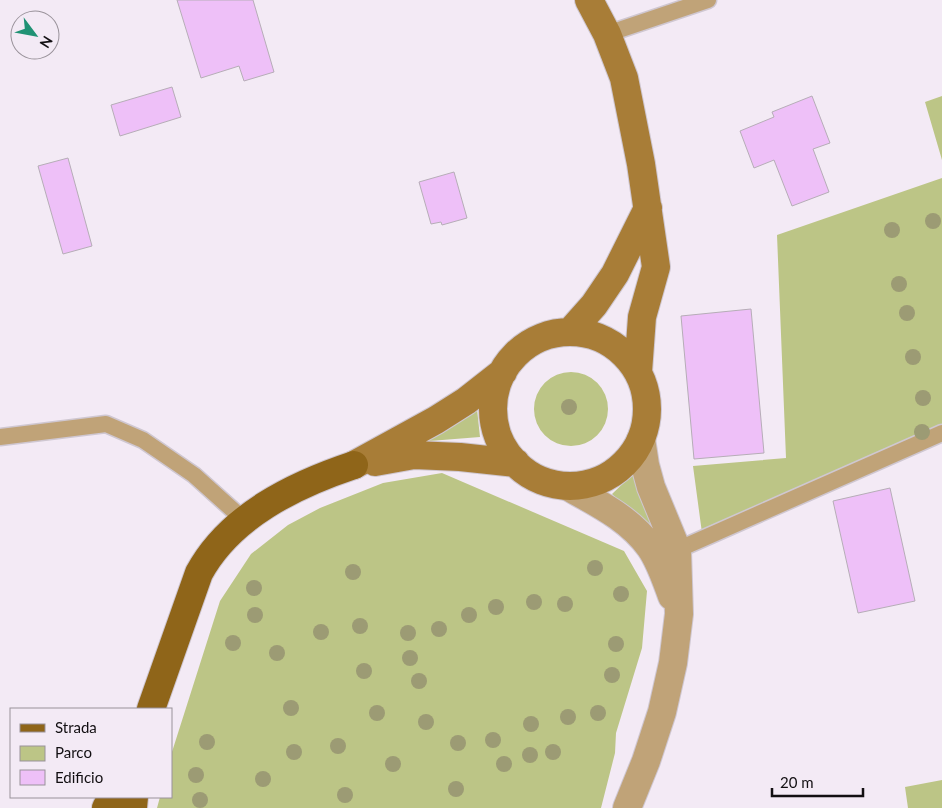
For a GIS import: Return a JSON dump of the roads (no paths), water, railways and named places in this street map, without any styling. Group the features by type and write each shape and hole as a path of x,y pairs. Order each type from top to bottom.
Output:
{"main road":[{"path":"590,0 607,34 624,78 640,155 656,267 642,317 638,372"},
{"path":"570,332 594,305 615,274 648,208"},
{"path":"570,332 590,334 609,342 626,355 638,372 646,394 646,416 641,439 628,459 611,474 590,483 567,486 539,479 516,463 502,443 494,420 494,395 503,372 515,355 530,342 549,334 570,332"},
{"path":"354,465 436,420 466,401 503,372"},
{"path":"151,708 199,573 218,545 244,520 316,478 354,465 414,455 460,457 516,463"}],"street":[{"path":"627,808 646,761 662,712 673,663 678,614 677,550 651,487 641,439"},
{"path":"567,486 616,514 651,548 678,614"}],"lane":[{"path":"607,34 708,0"},
{"path":"0,437 106,424 143,440 194,475 244,520"},
{"path":"677,550 942,433"}]}
